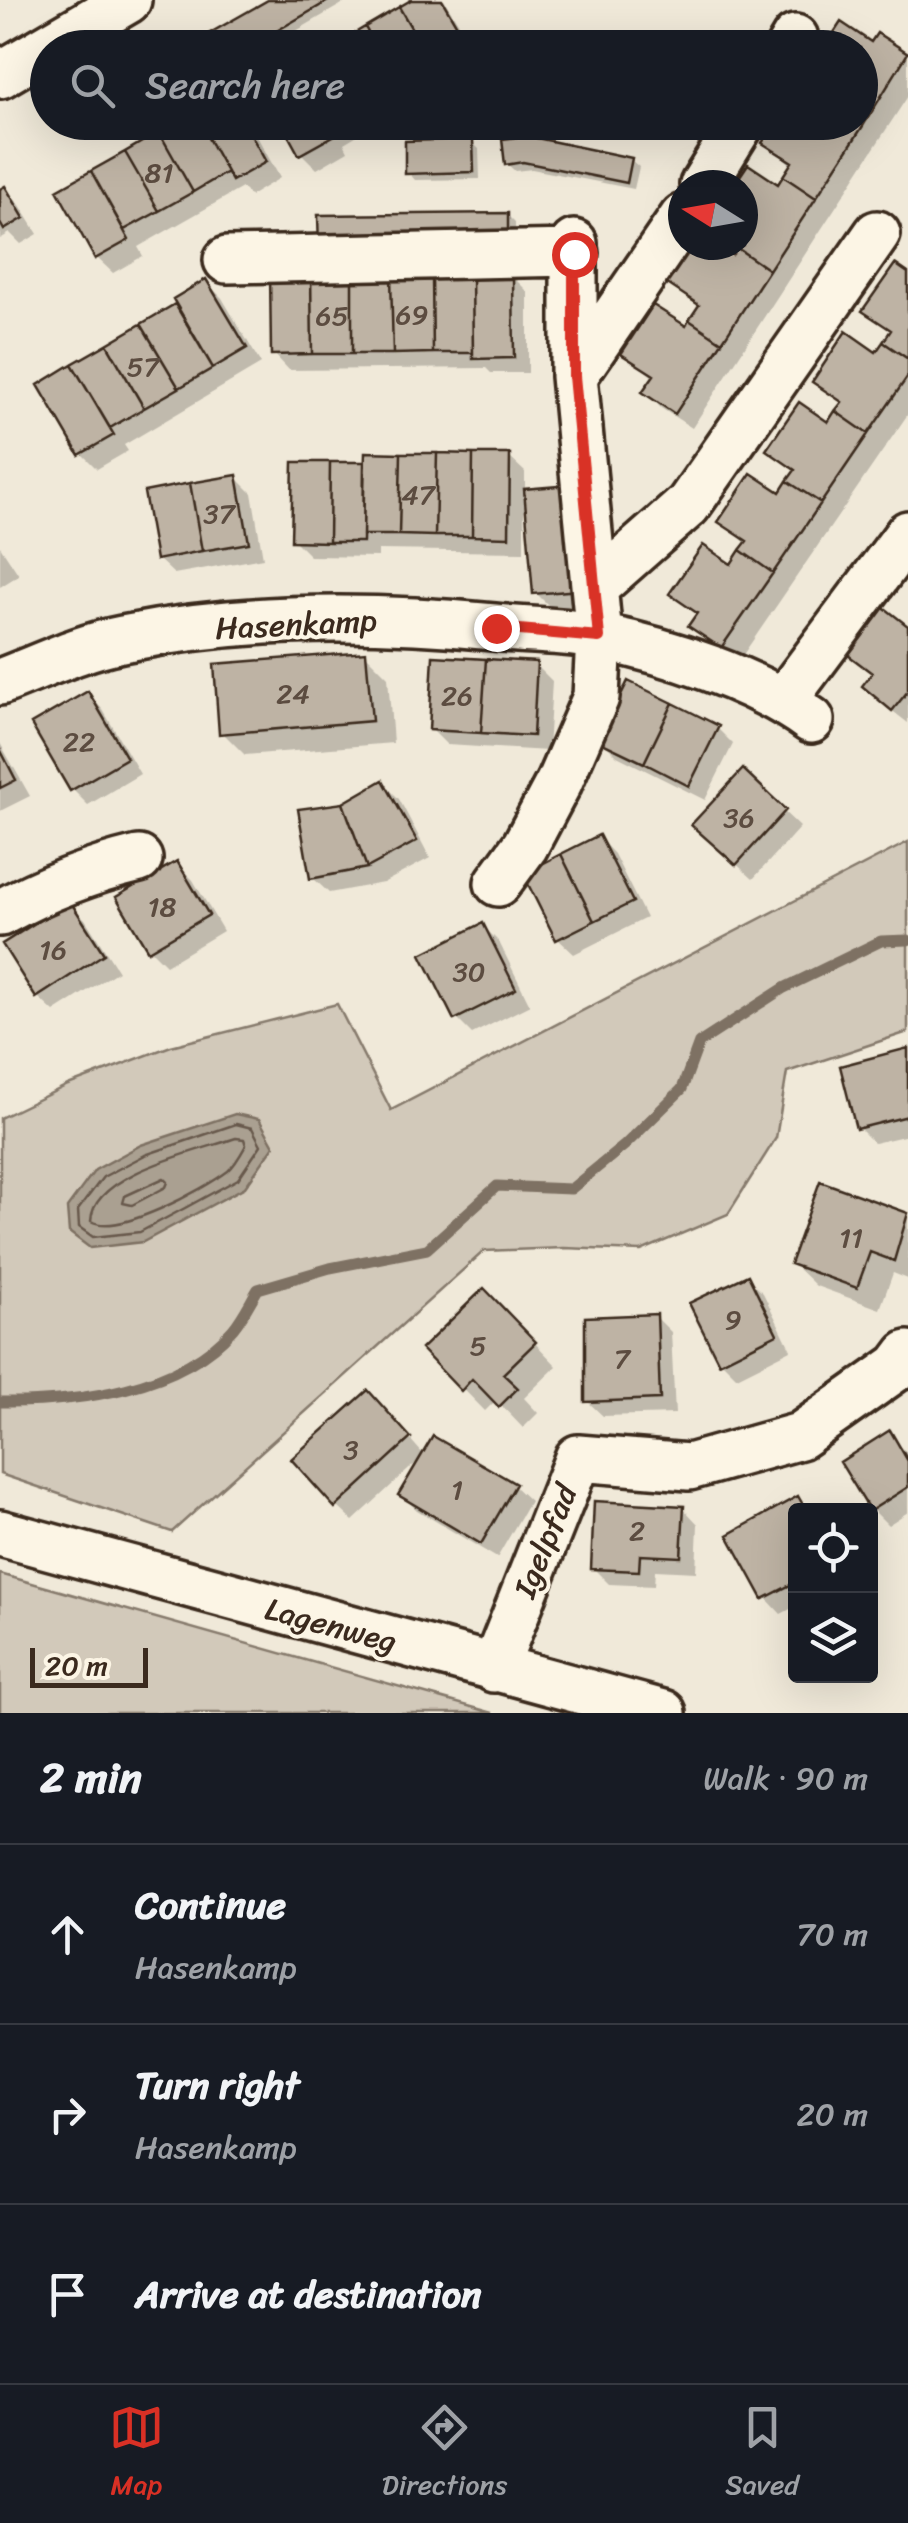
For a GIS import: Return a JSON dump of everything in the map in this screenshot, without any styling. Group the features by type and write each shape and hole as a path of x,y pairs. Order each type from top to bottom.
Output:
{"street":[{"path":"77,30 128,0"},
{"path":"0,75 30,57"},
{"path":"712,170 731,140"},
{"path":"595,588 688,505 877,234"},
{"path":"574,376 668,239"},
{"path":"227,260 574,248 574,376 599,637 596,696 559,782 525,846 498,883"},
{"name":"Hasenkamp","path":"0,682 98,644 185,630 340,618 429,621 599,637 714,670 798,710 908,534"},
{"path":"0,913 32,894 88,871 140,859"},
{"name":"Igelpfad","path":"494,1669 578,1458 688,1466 800,1436 905,1365"},
{"name":"Lagenweg","path":"0,1534 663,1713"}],"shaded area":[{"path":"908,842 908,1032 787,1072 776,1138 728,1214 641,1251 484,1251 172,1532 0,1474 0,1118 68,1085 171,1046 337,1004 391,1110"},
{"path":"0,1574 493,1713 0,1713"}],"water":[{"path":"235,1114 259,1119 274,1146 245,1187 143,1242 90,1248 69,1232 67,1208 95,1170 141,1145"}],"building":[{"path":"268,0 330,0 278,30 215,30"},
{"path":"411,0 442,0 460,30 412,30 399,7"},
{"path":"399,7 412,30 367,30 365,27"},
{"path":"841,22 853,30 836,30"},
{"path":"878,34 908,53 878,102"},
{"path":"145,140 164,140 193,192 159,211 125,152"},
{"path":"164,140 209,140 227,172 193,192"},
{"path":"209,140 254,140 266,162 232,181"},
{"path":"291,140 326,140 299,155"},
{"path":"473,140 474,172 405,174 405,141"},
{"path":"502,140 546,140 632,158 627,183 523,162 505,165"},
{"path":"854,140 816,198 783,176 792,162 762,143"},
{"path":"125,152 159,211 124,230 91,171"},
{"path":"91,171 129,240 95,259 57,190"},
{"path":"758,171 778,184 783,176 816,198 769,270 754,260 758,260"},
{"path":"5,186 24,218 4,230 0,223 0,189"},
{"path":"508,213 508,246 319,248 318,215"},
{"path":"681,260 754,260 769,270 722,342 689,320 699,305 666,283"},
{"path":"895,264 908,273 908,359 883,342 891,330 862,311"},
{"path":"270,270 311,270 312,354 271,355"},
{"path":"472,274 473,353 433,353 432,275"},
{"path":"472,274 513,274 514,358 473,359"},
{"path":"391,275 393,354 352,354 352,276"},
{"path":"391,275 432,275 433,353 393,354"},
{"path":"311,276 352,276 352,354 312,354"},
{"path":"206,279 247,348 213,368 173,299"},
{"path":"175,304 213,368 179,388 141,324"},
{"path":"653,305 686,326 689,320 722,342 675,414 642,392 654,375 621,354"},
{"path":"141,324 179,388 144,408 107,344"},
{"path":"846,331 876,352 883,342 908,359 908,376 868,434 835,411 842,402 812,382"},
{"path":"107,344 144,408 110,428 72,364"},
{"path":"72,364 114,435 79,455 38,385"},
{"path":"799,402 828,422 835,411 868,434 821,503 787,481 795,470 766,450"},
{"path":"365,452 401,453 399,535 363,535"},
{"path":"401,453 437,453 435,536 399,535"},
{"path":"437,453 473,454 472,536 435,536"},
{"path":"473,454 510,454 509,537 472,536"},
{"path":"293,462 330,462 329,542 291,541"},
{"path":"330,462 364,462 363,542 329,542"},
{"path":"751,473 780,492 787,481 821,503 773,573 740,550 747,541 718,522"},
{"path":"237,475 249,543 202,551 190,483"},
{"path":"190,483 202,551 156,560 144,492"},
{"path":"569,485 579,590 533,594 524,489"},
{"path":"703,545 731,564 740,550 773,573 721,648 688,626 697,613 669,594"},
{"path":"881,605 908,626 908,691 892,711 862,686 872,673 844,652"},
{"path":"366,652 372,721 219,734 214,664"},
{"path":"433,656 486,659 481,733 429,730"},
{"path":"486,659 537,662 533,736 481,733"},
{"path":"628,681 673,703 644,763 598,741"},
{"path":"88,691 127,758 70,791 31,724"},
{"path":"673,703 719,726 689,786 644,763"},
{"path":"0,749 16,780 0,788"},
{"path":"743,769 786,810 736,865 691,825"},
{"path":"383,780 417,841 367,868 343,803"},
{"path":"343,803 367,868 310,879 298,809"},
{"path":"599,835 633,902 594,921 561,854"},
{"path":"561,854 594,921 556,940 523,874"},
{"path":"177,861 209,915 148,951 116,897"},
{"path":"70,901 104,954 36,998 2,944"},
{"path":"483,923 516,989 454,1020 421,954"},
{"path":"908,1048 908,1116 856,1129 840,1066"},
{"path":"820,1181 908,1213 894,1261 870,1252 857,1288 790,1264"},
{"path":"748,1275 777,1334 719,1363 689,1303"},
{"path":"484,1288 536,1342 503,1374 518,1388 499,1407 472,1379 461,1391 421,1349"},
{"path":"657,1314 660,1399 585,1402 585,1317"},
{"path":"368,1390 411,1438 335,1508 291,1459"},
{"path":"890,1430 908,1461 908,1487 878,1506 865,1503 840,1462"},
{"path":"433,1436 516,1484 481,1544 398,1495"},
{"path":"798,1496 802,1503 788,1503 788,1586 763,1599 728,1535"},
{"path":"594,1501 684,1506 681,1557 640,1555 639,1571 591,1569"}],"waterway":[{"path":"0,1402 61,1400 125,1389 156,1379 211,1350 237,1324 258,1289 330,1268 427,1249 497,1186 571,1189 625,1145 682,1089 699,1043 784,988 881,941 908,940"}],"route":[{"path":"496,628 599,637 574,376 574,254"}]}
